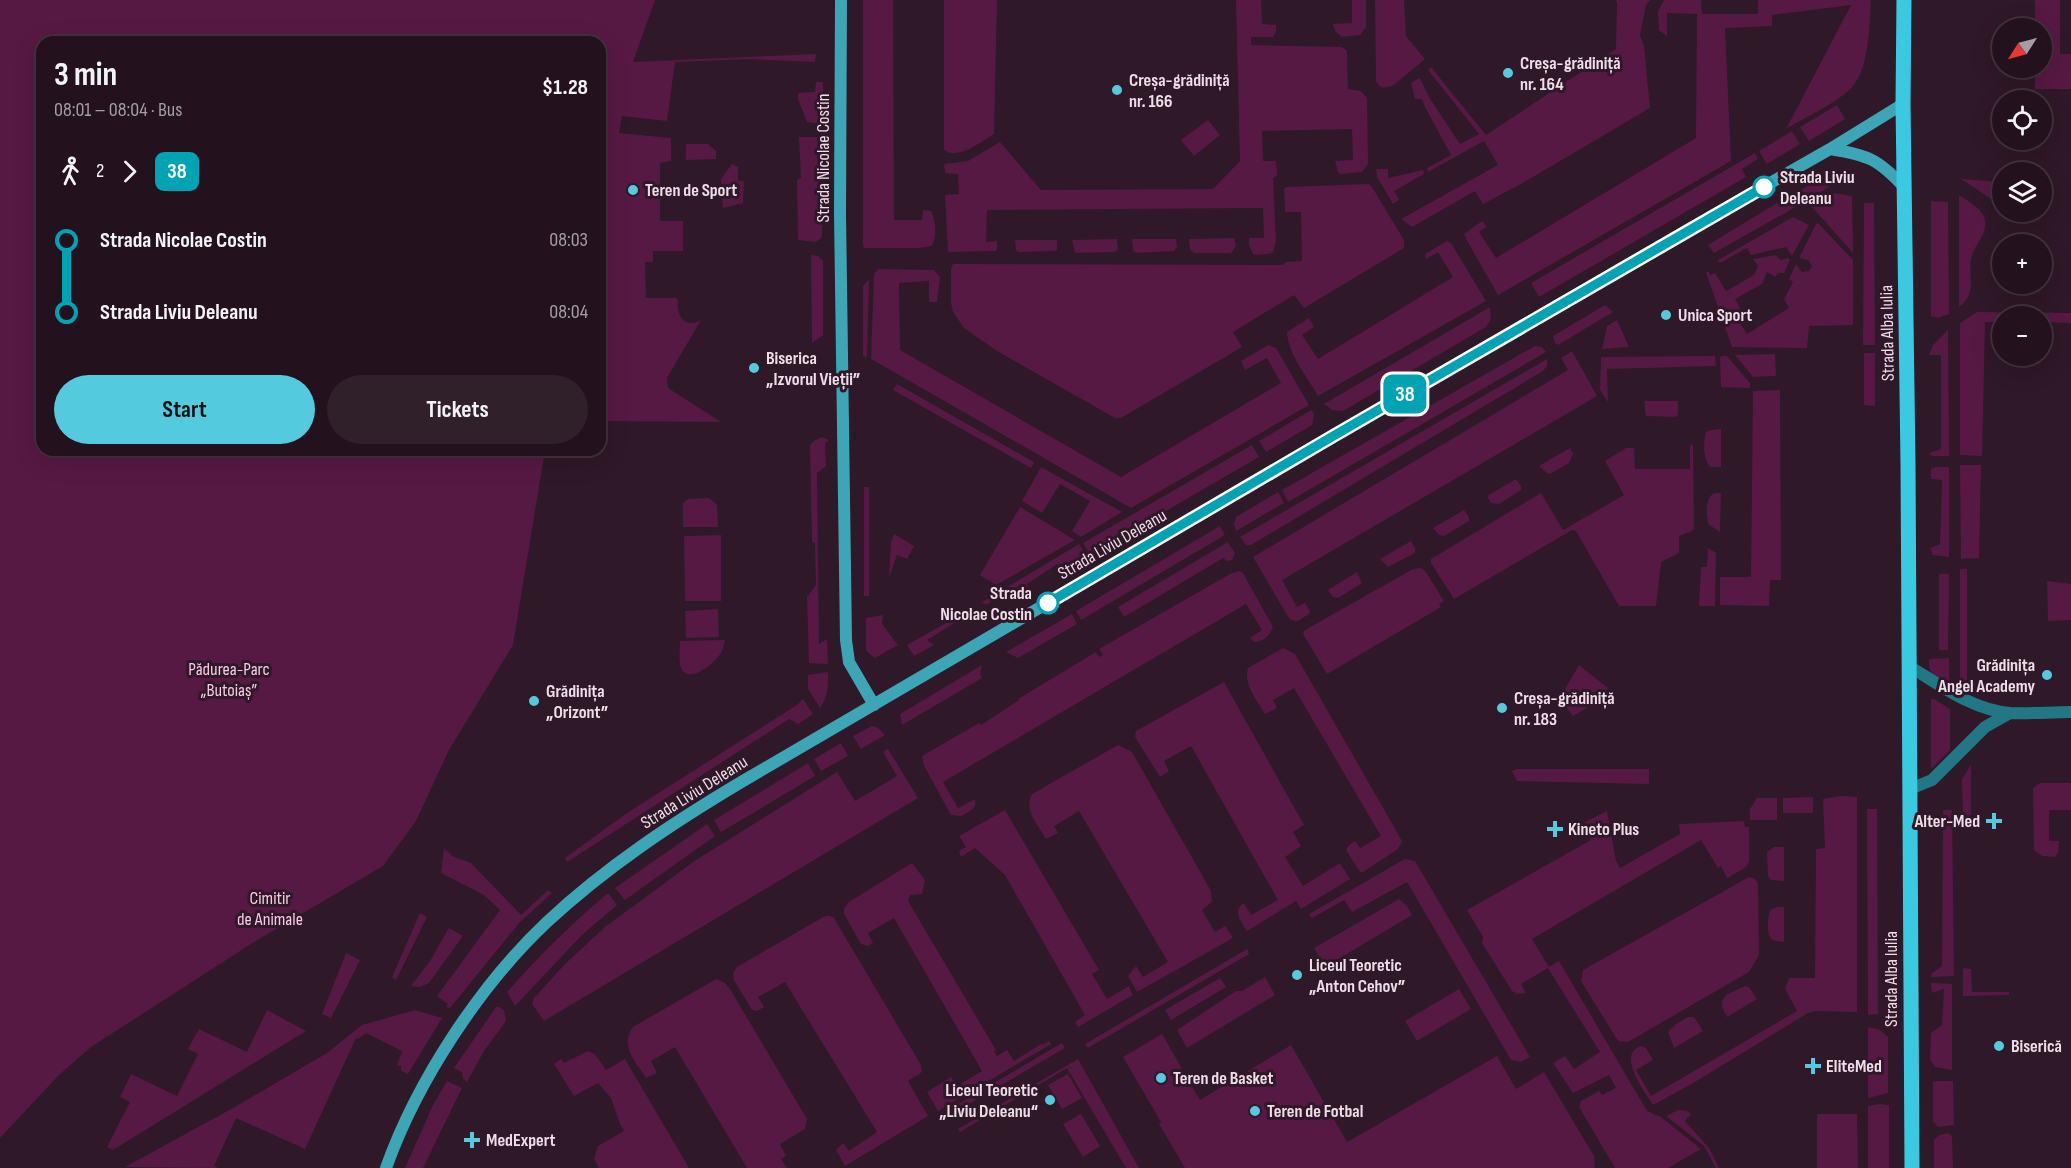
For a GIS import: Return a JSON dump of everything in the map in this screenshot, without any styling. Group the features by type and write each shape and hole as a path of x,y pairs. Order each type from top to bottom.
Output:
{"main road":[{"name":"Strada Nicolae Costin","path":"840,0 840,213 846,640 849,662 874,705"},
{"name":"Strada Alba Iulia","path":"1904,0 1911,1168"},
{"name":"Strada Liviu Deleanu","path":"386,1168 407,1119 434,1068 492,983 547,922 624,859 681,820 874,705 1681,233 1830,149 1903,104"},
{"path":"1830,149 1860,154 1875,160 1904,187"}],"street":[{"path":"1909,666 1964,699 1982,707 2010,713 2071,712"},
{"path":"1910,789 1932,780 1985,727 2010,713"}],"green space":[{"name":"Pădurea-Parc „Butoiaș”","path":"0,0 655,0 633,62 816,54 815,62 746,59 675,62 667,121 622,116 619,133 671,138 671,161 660,163 660,221 683,221 683,251 653,251 653,262 645,262 646,298 676,298 680,316 686,322 695,323 701,320 667,378 668,388 721,422 606,421 606,36 36,36 36,456 544,456 513,645 449,750 416,821 383,866 254,942 91,1047 59,1075 0,1138"},
{"path":"863,0 893,0 894,220 922,220 923,210 931,211 935,228 932,246 864,248"},
{"path":"944,0 997,0 994,134 969,149 955,153 944,149"},
{"path":"1236,0 1261,0 1262,24 1276,25 1273,37 1251,37 1251,45 1342,47 1347,51 1348,89 1361,91 1367,98 1368,164 1362,172 1341,174 1338,172 1335,161 1353,160 1352,129 1262,131 1263,161 1276,161 1277,176 1273,178 1276,241 1273,252 1254,255 1249,246 1249,238 1264,238 1263,208 987,210 986,242 997,241 997,249 995,251 948,252 945,195 959,194 958,174 945,173 944,164 968,161 1000,142 1041,190 1213,189 1240,161"},
{"path":"1352,0 1366,0 1366,27 1360,35 1342,37 1335,31 1333,24 1352,23"},
{"path":"1375,0 1404,0 1406,36 1425,59 1394,85 1386,87 1379,86 1376,81"},
{"path":"1615,0 1650,0 1646,5 1640,35 1644,46 1650,108 1483,204 1475,191 1412,227 1401,219 1498,165 1484,141 1428,172 1427,168 1451,155 1422,99 1415,99 1411,83 1419,78 1421,80 1429,97 1460,144 1479,134 1428,70 1431,67 1486,135 1616,49 1617,2"},
{"path":"1664,0 1701,0 1702,14 1758,14 1758,0 1871,0 1868,45 1863,68 1859,78 1847,92 1786,129 1851,5 1772,15 1772,26 1725,28 1731,161 1498,295 1464,234 1482,221 1487,227 1479,232 1496,258 1696,138 1697,14 1667,13 1667,36 1659,30 1658,11"},
{"path":"2035,0 2060,0 2060,54 2071,54 2071,89 2035,89 2035,78 2052,78 2052,18 2035,18"},
{"path":"816,82 823,82 823,124 807,122 798,99 798,93 815,92"},
{"path":"1837,105 1845,119 1809,141 1800,127"},
{"path":"1208,120 1220,135 1194,156 1181,140"},
{"path":"1792,131 1800,144 1767,164 1759,151"},
{"path":"799,137 822,137 822,237 816,242 798,240 797,180 801,178"},
{"path":"686,144 708,144 716,151 716,159 686,160"},
{"path":"1755,153 1758,159 1742,169 1746,177 1539,297 1531,283"},
{"path":"732,164 738,167 738,181 744,181 743,203 723,208 721,179"},
{"path":"1376,169 1388,169 1388,178 1423,170 1424,174 1394,191 1399,200 1393,204 1377,177"},
{"path":"1824,176 1829,187 1806,201 1797,192"},
{"path":"1961,179 1992,181 1992,199"},
{"path":"1369,184 1404,240 1404,248 1304,308 1294,295 1233,332 1242,347 1121,418 1115,418 997,351 964,328 953,312 951,268 953,264 1282,265 1286,262 1302,261 1301,212 1285,212 1284,189 1286,187"},
{"path":"1833,193 1852,196 1853,253 1811,206"},
{"path":"1792,194 1801,204 1714,253 1708,245"},
{"path":"1959,195 1981,212 1985,225 1972,255 1969,296 1959,307"},
{"path":"1931,201 1948,202 1949,314 1938,318 1931,316"},
{"path":"1864,203 1874,203 1875,345 1863,345"},
{"path":"1793,217 1809,225 1792,256 1786,247 1751,255 1747,248 1720,263 1718,260"},
{"path":"1818,223 1853,260 1853,325 1809,326 1807,348 1732,347 1706,273 1708,271 1711,275 1715,273 1726,291 1754,275 1758,266 1753,259 1776,255 1780,260 1788,258 1790,260 1784,273 1778,273 1775,277 1767,272 1762,284 1735,299 1741,310 1738,320 1747,334 1789,308 1784,299 1793,282 1789,279 1796,264 1802,272 1809,271 1812,266 1808,260 1799,258"},
{"path":"1234,238 1236,246 1231,253 1194,253 1190,249 1189,239"},
{"path":"1117,239 1118,249 1115,252 1075,253 1072,240"},
{"path":"1132,239 1176,239 1177,247 1174,251 1136,253 1133,250"},
{"path":"1015,240 1057,240 1057,250 1018,252"},
{"path":"1447,241 1451,243 1486,301 1318,396 1294,357 1287,332 1309,318 1314,327 1302,335 1318,359 1453,277 1438,252 1426,259 1425,254"},
{"path":"811,255 818,256 823,261 823,335 812,343"},
{"path":"878,269 934,270 940,277 937,302 929,302 929,281 899,283 900,350 1121,477 1281,383 1267,358 1245,370 1241,361 1268,345 1276,348 1309,405 1131,508 871,359 874,274"},
{"path":"869,279 867,357 863,356 863,286"},
{"path":"1605,305 1613,312 1558,345 1555,343 1553,336"},
{"path":"1490,307 1491,319 1486,327 1343,411 1332,410 1324,404"},
{"path":"1977,312 1992,312 1992,322 1985,322 1982,456 1960,455 1960,323"},
{"path":"2052,313 2071,313 2071,323 2052,322"},
{"path":"1617,320 1629,347 1602,349 1607,326"},
{"path":"1948,330 1949,456 1932,456 1929,453 1941,449 1941,355 1929,355 1933,345"},
{"path":"1535,346 1542,347 1546,352 1288,502 1282,490"},
{"path":"1572,351 1597,396 1282,580 1297,607 1305,603 1310,611 1298,621 1290,620 1253,557 1568,370 1561,358"},
{"path":"1864,353 1875,353 1875,406 1864,405"},
{"path":"1775,354 1776,376 1753,377 1735,355"},
{"path":"1715,356 1716,366 1607,369 1608,402 1600,390 1601,357"},
{"path":"1727,356 1750,383 1750,388 1721,387 1720,358"},
{"path":"1547,359 1547,366 1543,371 1251,545 1246,545 1240,537"},
{"path":"897,384 1034,462 1031,468 893,390"},
{"path":"1780,390 1781,580 1770,580 1769,606 1720,605 1720,577 1751,577 1753,391"},
{"path":"1644,401 1678,401 1678,415 1674,417 1646,416"},
{"path":"1311,410 1314,414 1312,425 1266,452 1259,441"},
{"path":"1721,429 1721,467 1710,467 1704,450 1706,432"},
{"path":"822,437 829,440 825,443 826,466 817,473 819,644 827,639 828,664 809,663 807,597 816,585 815,543 812,542 810,445"},
{"path":"1693,444 1694,529 1679,536 1679,553 1661,562 1656,606 1619,606 1576,531 1572,530 1454,599 1431,563 1431,559 1541,493 1563,530 1624,495 1605,461 1626,448 1634,448 1635,469 1690,469 1690,446"},
{"path":"1252,445 1259,457 1090,555 1083,543"},
{"path":"1570,448 1573,454 1569,463 1550,474 1539,466"},
{"path":"1960,465 1981,465 1979,558 1961,559"},
{"path":"1041,467 1122,512 1081,537 1072,531 1090,501 1060,484 1042,513 1022,501"},
{"path":"1949,467 1949,557 1933,555 1930,548 1940,544 1942,480 1931,479 1931,469"},
{"path":"1516,479 1521,490 1499,504 1491,503 1487,496"},
{"path":"864,487 869,487 869,596 864,596"},
{"path":"1278,492 1284,503 1236,531 1234,524 1236,517"},
{"path":"1714,493 1721,493 1720,532 1708,524 1707,503"},
{"path":"709,498 717,505 718,527 683,527 683,503 688,499"},
{"path":"1020,507 1075,540 996,585 980,575"},
{"path":"1464,510 1469,521 1444,536 1439,535 1433,528"},
{"path":"1220,526 1225,535 1081,620 1076,611"},
{"path":"894,534 914,546 907,559 897,555 889,578 891,542"},
{"path":"721,535 721,601 685,601 684,536"},
{"path":"1411,541 1415,553 1388,567 1380,559"},
{"path":"1228,542 1235,553 1232,560 1227,561 1223,558 1124,617 1118,607"},
{"path":"1079,544 1087,557 1062,572 1057,564 1027,584 1030,589 1026,592 1021,585 986,605 982,602"},
{"path":"1708,548 1716,553 1715,606 1699,606 1701,567 1707,567"},
{"path":"1421,568 1426,572 1444,601 1439,604 1441,607 1327,674 1303,634 1305,630 1413,569"},
{"path":"1960,569 1967,569 1967,692 1960,689"},
{"path":"1239,571 1243,573 1273,627 1266,638 1254,642 1250,638 1262,630 1246,604 943,782 958,808 975,799 976,802 974,807 961,816 951,815 924,766 922,756 979,723 981,725 1018,699 1096,652 1099,657 1103,655 1099,649"},
{"path":"1357,572 1362,583 1338,598 1333,597 1328,590"},
{"path":"1939,574 1949,574 1948,650 1939,650"},
{"path":"2047,581 2071,584 2071,620 2048,621"},
{"path":"718,609 719,637 686,638 685,611"},
{"path":"967,611 971,613 927,640 934,645 914,656 907,645"},
{"path":"1072,614 1077,624 1018,658 1006,652"},
{"path":"883,615 882,624 898,645 875,658 867,652 866,648 866,618"},
{"path":"725,640 721,653 703,670 691,674 682,670 680,641"},
{"path":"1283,648 1295,654 1402,841 1398,849 1363,872 1360,872 1346,850 1348,846 1355,841 1360,848 1381,836 1294,688 1273,700 1277,708 1265,714 1249,686 1248,668"},
{"path":"1949,658 1949,685 1933,675 1929,659"},
{"path":"982,665 980,673 982,678 902,725 900,714"},
{"path":"1579,665 1608,688 1602,699 1573,716 1559,699"},
{"path":"828,672 828,687 820,708 808,689 808,675"},
{"path":"1224,682 1304,825 1293,832 1301,846 1285,857 1303,886 1340,863 1350,879 1301,909 1296,901 1247,931 1239,917 1240,906 1244,903 1251,915 1278,900 1191,746 1164,761 1169,771 1160,777 1135,737 1136,731"},
{"path":"803,699 813,714 798,724 789,719 567,862 565,858 627,813"},
{"path":"1931,699 1950,709 1950,750 1931,769"},
{"path":"872,726 877,727 885,735 861,749 853,736"},
{"path":"841,743 848,756 821,771 814,759"},
{"path":"1118,745 1132,752 1211,891 1212,902 1202,910 1215,932 1225,926 1233,938 1137,992 1128,976 1136,966 1143,977 1168,962 1079,811 1054,826 1058,833 1046,839 1030,812 1029,806 1032,794"},
{"path":"888,749 918,798 544,1021 532,1004 534,998 565,964 605,927 696,860 837,772 855,801 897,776 883,752"},
{"path":"808,763 815,776 721,832 714,820"},
{"path":"1971,765 1971,820 1963,819 1962,779"},
{"path":"1517,769 1649,769 1649,784 1517,781 1512,771"},
{"path":"2040,783 2071,783 2071,810 2049,810 2049,841 2059,841 2058,853 2055,857 2042,856 2034,850 2033,788"},
{"path":"1841,796 1857,797 1857,1012 1816,1011 1808,1013 1653,1105 1634,1073 1631,1057 1634,1050 1641,1046 1646,1048 1653,1060 1636,1070 1651,1096 1797,1011 1785,989 1789,978 1815,978 1816,849 1825,848 1823,799"},
{"path":"1813,797 1813,813 1783,813 1783,798"},
{"path":"1757,798 1777,798 1777,820 1750,820 1750,809"},
{"path":"1867,809 1877,809 1878,1014 1868,1015"},
{"path":"1005,810 1099,970 1092,974 1107,999 1129,986 1133,995 1078,1027 1075,1022 1085,1015 1005,875 975,848 961,857 959,851 966,847 959,836"},
{"path":"1943,810 1952,810 1954,976 1932,977 1931,974 1942,966"},
{"path":"1607,811 1616,861 1620,868 1680,834 1679,824 1744,821 1745,827 1749,827 1749,862 1745,868 1727,878 1721,866 1718,868 1701,840 1532,939 1549,967 1559,961 1647,1111 1661,1117 1701,1149 1668,1168 1615,1168 1579,1107 1581,1101 1599,1091 1602,1095 1616,1088 1609,1075 1573,1093 1553,1063 1565,1056 1574,1069 1600,1052 1548,968 1521,984 1526,993 1517,994 1512,991 1482,943 1483,937 1467,910 1591,840 1583,823"},
{"path":"707,824 715,836 625,900 615,888"},
{"path":"1774,847 1784,847 1784,881 1771,880 1768,876 1767,852"},
{"path":"444,848 452,856 471,863 521,915 548,890 552,893 520,922 450,1008 446,1007 448,1004 437,996 500,910 484,895 441,873"},
{"path":"1405,859 1415,861 1530,1057 1521,1062 1511,1060 1407,882 1352,912 1344,900 1312,918 1309,914"},
{"path":"912,863 925,880 922,894 910,895 908,901 996,1050 994,1051 997,1056 1007,1050 1014,1061 1041,1044 1049,1041 1051,1044 938,1111 927,1092 951,1077 957,1086 982,1071 894,918 868,933 873,943 868,946 861,944 844,914 844,909 849,902"},
{"path":"1749,877 1758,883 1759,955 1749,972 1628,1042 1618,1041 1581,981 1583,970"},
{"path":"608,893 617,905 582,935 515,1006 507,992 556,940"},
{"path":"1399,899 1412,915 1325,967 1314,948"},
{"path":"1784,907 1784,942 1770,938 1768,931 1770,910"},
{"path":"420,913 427,917 396,980 392,977"},
{"path":"825,916 834,918 921,1065 922,1072 908,1081 928,1116 845,1166 836,1150 843,1143 849,1151 877,1132 785,982 758,997 764,1007 757,1011 752,1010 734,980 733,973 737,967"},
{"path":"449,928 463,936 429,983 420,987 411,986 430,961"},
{"path":"1247,949 1249,954 1088,1048 1085,1044"},
{"path":"346,953 360,960 331,1018 322,1014"},
{"path":"1963,968 1971,969 1972,992 2009,992 2009,995 1963,996"},
{"path":"1265,977 1275,995 1187,1048 1177,1030 1236,991 1242,991"},
{"path":"1220,978 1226,987 1171,1020 1165,1010"},
{"path":"716,979 725,983 730,989 807,1119 805,1129 780,1144 786,1156 781,1159 787,1168 747,1168 675,1047 651,1061 657,1073 646,1078 630,1053 628,1040 633,1027"},
{"path":"1931,983 1952,984 1952,1070 1935,1067 1930,1059 1931,1033 1942,1025 1944,989 1932,993"},
{"path":"1745,986 1749,987 1757,999 1727,1017 1722,1001 1726,995"},
{"path":"1459,989 1471,1009 1417,1041 1405,1021"},
{"path":"496,1007 504,1010 506,1021 484,1051 467,1082 462,1072 454,1068"},
{"path":"267,1010 306,1031 113,1150 107,1147 130,1102 120,1097 131,1074 177,1096 198,1054 188,1049 199,1029 247,1052"},
{"path":"415,1010 442,1018 408,1074 401,1071 401,1066 397,1065 402,1051 366,1033 356,1038 305,1149 236,1118 214,1166 218,1168 125,1167 327,1053 362,1025"},
{"path":"1688,1017 1694,1017 1703,1031 1674,1048 1668,1032"},
{"path":"1868,1027 1880,1030 1888,1037 1888,1093 1868,1098"},
{"path":"1162,1034 1200,1100 1291,1045 1347,1142 1497,1056 1516,1089 1544,1072 1594,1156 1595,1168 1185,1168 1123,1057"},
{"path":"1062,1043 1065,1048 950,1115 948,1110"},
{"path":"588,1051 595,1054 606,1070 625,1059 689,1168 599,1168 594,1159 598,1146 624,1131 611,1098 598,1083 574,1096 554,1064 561,1059 564,1063"},
{"path":"1078,1059 1139,1168 1126,1168 1067,1068 960,1132 958,1129"},
{"path":"1068,1074 1082,1098 1062,1109 1048,1085"},
{"path":"447,1081 462,1088 423,1168 405,1168 433,1105"},
{"path":"1953,1081 1954,1125 1938,1127 1933,1121 1933,1082"},
{"path":"1889,1105 1889,1168 1868,1168 1868,1106"},
{"path":"1678,1110 1691,1114 1685,1121 1709,1148 1719,1168 1716,1168 1704,1146 1666,1116"},
{"path":"1081,1114 1100,1146 1083,1157 1063,1124"},
{"path":"1817,1114 1857,1114 1858,1168 1817,1168"},
{"path":"1948,1133 1952,1136 1953,1168 1934,1168 1934,1140 1939,1135"}],"bus line":[{"name":"38","path":"1048,603 1764,187"}],"place":[{"name":"Creșa-grădiniță nr. 164","path":"1508,73"},
{"name":"Creșa-grădiniță nr. 166","path":"1117,90"},
{"name":"Strada Liviu Deleanu","path":"1764,187"},
{"name":"Teren de Sport","path":"633,190"},
{"name":"Unica Sport","path":"1666,315"},
{"name":"Biserica „Izvorul Vieții”","path":"754,368"},
{"name":"Strada Nicolae Costin","path":"1048,603"},
{"name":"Grădinița Angel Academy","path":"2047,675"},
{"name":"Grădinița „Orizont”","path":"534,701"},
{"name":"Creșa-grădiniță nr. 183","path":"1502,708"},
{"name":"Alter-Med","path":"1994,821"},
{"name":"Kineto Plus","path":"1555,829"},
{"name":"Liceul Teoretic „Anton Cehov”","path":"1297,975"},
{"name":"Biserică","path":"1999,1046"},
{"name":"EliteMed","path":"1813,1066"},
{"name":"Teren de Basket","path":"1161,1078"},
{"name":"Liceul Teoretic „Liviu Deleanu“","path":"1050,1100"},
{"name":"Teren de Fotbal","path":"1255,1111"},
{"name":"MedExpert","path":"472,1140"}],"park label":[{"name":"Cimitir de Animale","path":"270,908"}]}
